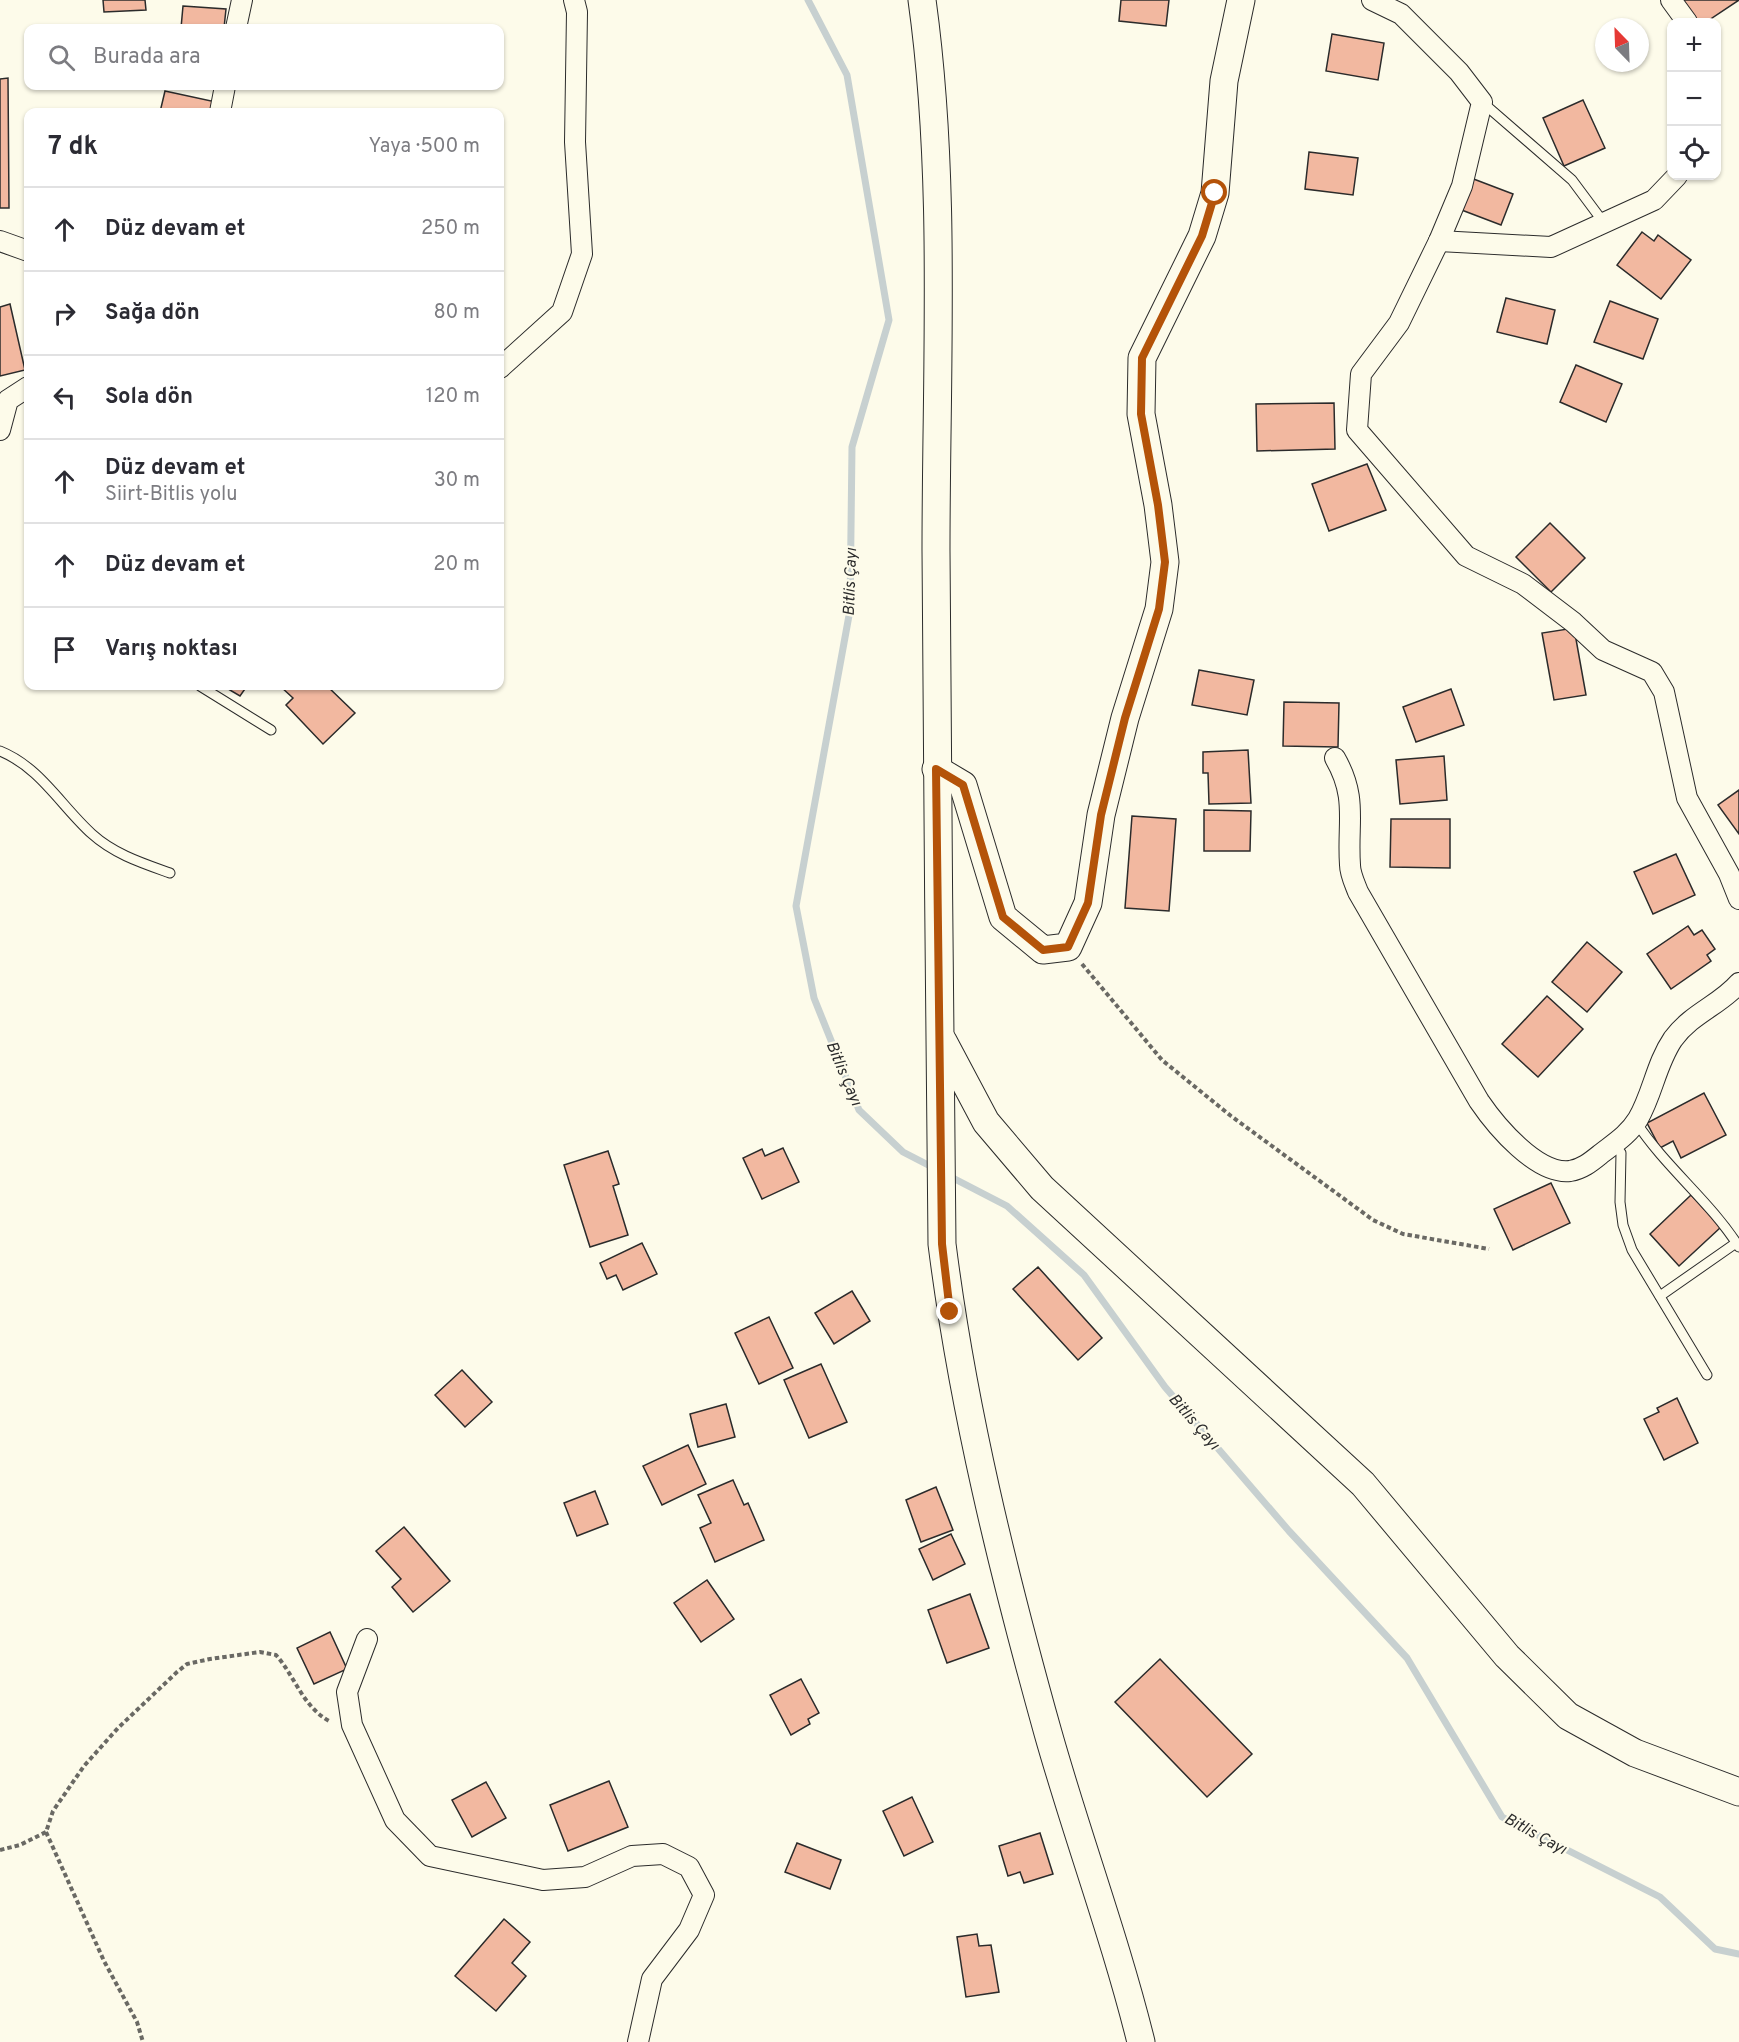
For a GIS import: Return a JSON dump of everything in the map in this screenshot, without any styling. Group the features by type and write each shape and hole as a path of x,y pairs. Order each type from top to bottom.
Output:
{"street":[{"path":"237,24 242,0"},
{"path":"504,365 562,312 582,254 576,142 577,12 574,0"},
{"path":"922,0 932,73 937,214 936,769 942,1244 971,1430 1048,1734 1126,1983 1141,2042"},
{"path":"936,769 963,785 1003,917 1043,950 1068,947 1088,903 1101,815 1125,718 1159,609 1165,562 1158,505 1141,414 1142,358 1202,236 1215,193 1224,81 1240,0"},
{"path":"1372,0 1401,14 1459,72 1482,102 1462,186 1439,241 1399,323 1360,374 1357,430 1466,556 1522,584 1573,622 1603,650 1652,672 1664,692 1687,798 1729,874 1739,899"},
{"path":"1671,0 1684,18"},
{"path":"221,108 224,90"},
{"path":"1439,241 1551,247 1654,200 1673,180"},
{"path":"0,241 24,250"},
{"path":"0,430 8,400 24,390"},
{"path":"1335,758 1350,792 1352,820 1349,867 1358,892 1479,1101 1498,1128 1545,1166 1562,1172 1581,1168 1614,1144 1636,1122 1644,1107 1654,1074 1672,1041 1699,1012 1725,996 1739,983"},
{"path":"941,1037 986,1122 1042,1188 1363,1484 1507,1656 1568,1716 1635,1753 1739,1792"},
{"path":"367,1639 347,1692 352,1725 395,1821 430,1856 543,1880 585,1877 632,1856 663,1854 689,1867 704,1895 690,1930 652,1979 638,2042"}],"lane":[{"path":"1482,102 1572,180 1604,223"},
{"path":"207,690 271,729"},
{"path":"0,751 23,762 36,773 81,823 106,845 170,873"},
{"path":"1636,1122 1652,1146 1700,1197 1738,1245 1659,1296"},
{"path":"1614,1144 1622,1153 1620,1202 1623,1225 1632,1250 1707,1376"}],"path":[{"path":"1068,947 1162,1060 1231,1116 1373,1220 1403,1234 1489,1249"},
{"path":"0,1850 20,1845 45,1832 53,1811 84,1766 118,1728 187,1664 260,1652 276,1655 294,1685 318,1713 335,1724 352,1725"},
{"path":"45,1832 104,1961 137,2022 143,2042"}],"building":[{"path":"103,0 145,0 146,10 104,12"},
{"path":"1121,0 1169,0 1166,26 1119,21"},
{"path":"1682,0 1739,0 1712,18 1695,18"},
{"path":"183,6 226,9 224,24 181,24"},
{"path":"1332,34 1384,43 1378,80 1326,71"},
{"path":"8,78 9,208 0,208 0,79"},
{"path":"165,91 216,102 214,108 161,108"},
{"path":"1583,100 1605,148 1564,166 1543,118"},
{"path":"1309,152 1358,158 1353,195 1305,189"},
{"path":"1471,178 1513,194 1501,225 1459,209"},
{"path":"1642,232 1654,241 1658,235 1691,260 1661,299 1617,265"},
{"path":"1506,298 1555,310 1547,344 1497,332"},
{"path":"1610,301 1658,319 1643,359 1594,342"},
{"path":"10,304 24,370 0,376 0,307"},
{"path":"1576,365 1622,384 1606,422 1560,402"},
{"path":"1334,403 1335,449 1257,451 1256,404"},
{"path":"1367,464 1386,510 1329,531 1312,484"},
{"path":"1550,523 1585,558 1551,592 1516,557"},
{"path":"1574,628 1586,695 1554,700 1542,633"},
{"path":"1199,670 1254,680 1247,715 1192,705"},
{"path":"1451,689 1464,725 1416,742 1403,707"},
{"path":"230,690 244,690 240,696"},
{"path":"284,690 331,690 355,713 323,744 286,705 293,698"},
{"path":"1284,702 1339,703 1338,747 1283,746"},
{"path":"1248,750 1251,803 1209,804 1208,773 1203,773 1203,752"},
{"path":"1444,756 1447,800 1400,804 1396,760"},
{"path":"1739,790 1739,834 1718,805"},
{"path":"1204,810 1251,811 1250,851 1204,851"},
{"path":"1132,816 1176,819 1169,911 1125,908"},
{"path":"1391,819 1450,819 1450,868 1390,867"},
{"path":"1676,854 1695,895 1653,914 1634,872"},
{"path":"1688,926 1694,935 1702,930 1715,949 1707,955 1711,961 1671,989 1647,954"},
{"path":"1587,942 1622,972 1587,1012 1552,982"},
{"path":"1547,996 1583,1029 1538,1077 1502,1044"},
{"path":"1704,1093 1726,1135 1681,1158 1673,1141 1660,1148 1647,1123"},
{"path":"783,1148 799,1182 762,1199 743,1158 762,1149 765,1156"},
{"path":"608,1151 619,1184 613,1186 628,1235 590,1247 564,1165"},
{"path":"1551,1183 1570,1223 1513,1250 1494,1209"},
{"path":"1691,1195 1721,1227 1679,1266 1650,1234"},
{"path":"642,1243 657,1274 623,1290 616,1275 607,1279 600,1263"},
{"path":"1038,1267 1102,1338 1078,1360 1013,1289"},
{"path":"852,1291 870,1321 834,1344 815,1313"},
{"path":"769,1317 793,1368 759,1384 735,1333"},
{"path":"821,1364 847,1422 809,1438 784,1380"},
{"path":"462,1370 492,1402 465,1427 435,1395"},
{"path":"1677,1398 1698,1443 1664,1460 1644,1419 1659,1412 1657,1408"},
{"path":"726,1404 735,1437 698,1447 690,1414"},
{"path":"688,1445 706,1484 662,1505 643,1466"},
{"path":"733,1480 744,1505 748,1503 764,1540 715,1562 700,1528 711,1523 698,1495"},
{"path":"936,1487 953,1530 921,1542 906,1500"},
{"path":"595,1491 608,1524 577,1536 564,1503"},
{"path":"404,1527 450,1581 413,1612 392,1587 401,1579 376,1551"},
{"path":"951,1534 965,1564 933,1580 919,1549"},
{"path":"707,1580 734,1619 701,1642 674,1603"},
{"path":"970,1594 989,1648 947,1663 928,1610"},
{"path":"330,1632 347,1669 314,1684 297,1648"},
{"path":"1160,1659 1252,1754 1207,1797 1115,1702"},
{"path":"801,1679 819,1713 808,1719 810,1724 791,1735 770,1695"},
{"path":"609,1781 628,1827 568,1851 550,1805"},
{"path":"486,1782 506,1818 472,1837 452,1800"},
{"path":"912,1797 933,1842 904,1856 883,1811"},
{"path":"1040,1833 1053,1874 1024,1883 1020,1872 1008,1876 999,1846"},
{"path":"797,1843 841,1860 830,1889 785,1872"},
{"path":"504,1919 530,1942 512,1963 526,1976 496,2011 455,1976"},
{"path":"977,1934 979,1946 991,1945 999,1992 966,1997 957,1937"}],"waterway":[{"name":"Bitlis Çayı","path":"808,0 847,75 889,320 852,447 850,610 796,906 814,998 859,1110 903,1152 934,1168"},
{"name":"Bitlis Çayı","path":"949,1176 1007,1206 1084,1275 1165,1387 1289,1531 1407,1658 1502,1817 1660,1897 1715,1949 1739,1954"}],"route":[{"path":"950,1312 942,1244 942,1095 936,769 963,785 979,845 1003,917 1043,950 1068,947 1088,903 1101,815 1125,718 1159,609 1165,562 1158,505 1141,414 1142,358 1202,236 1215,193"}]}
